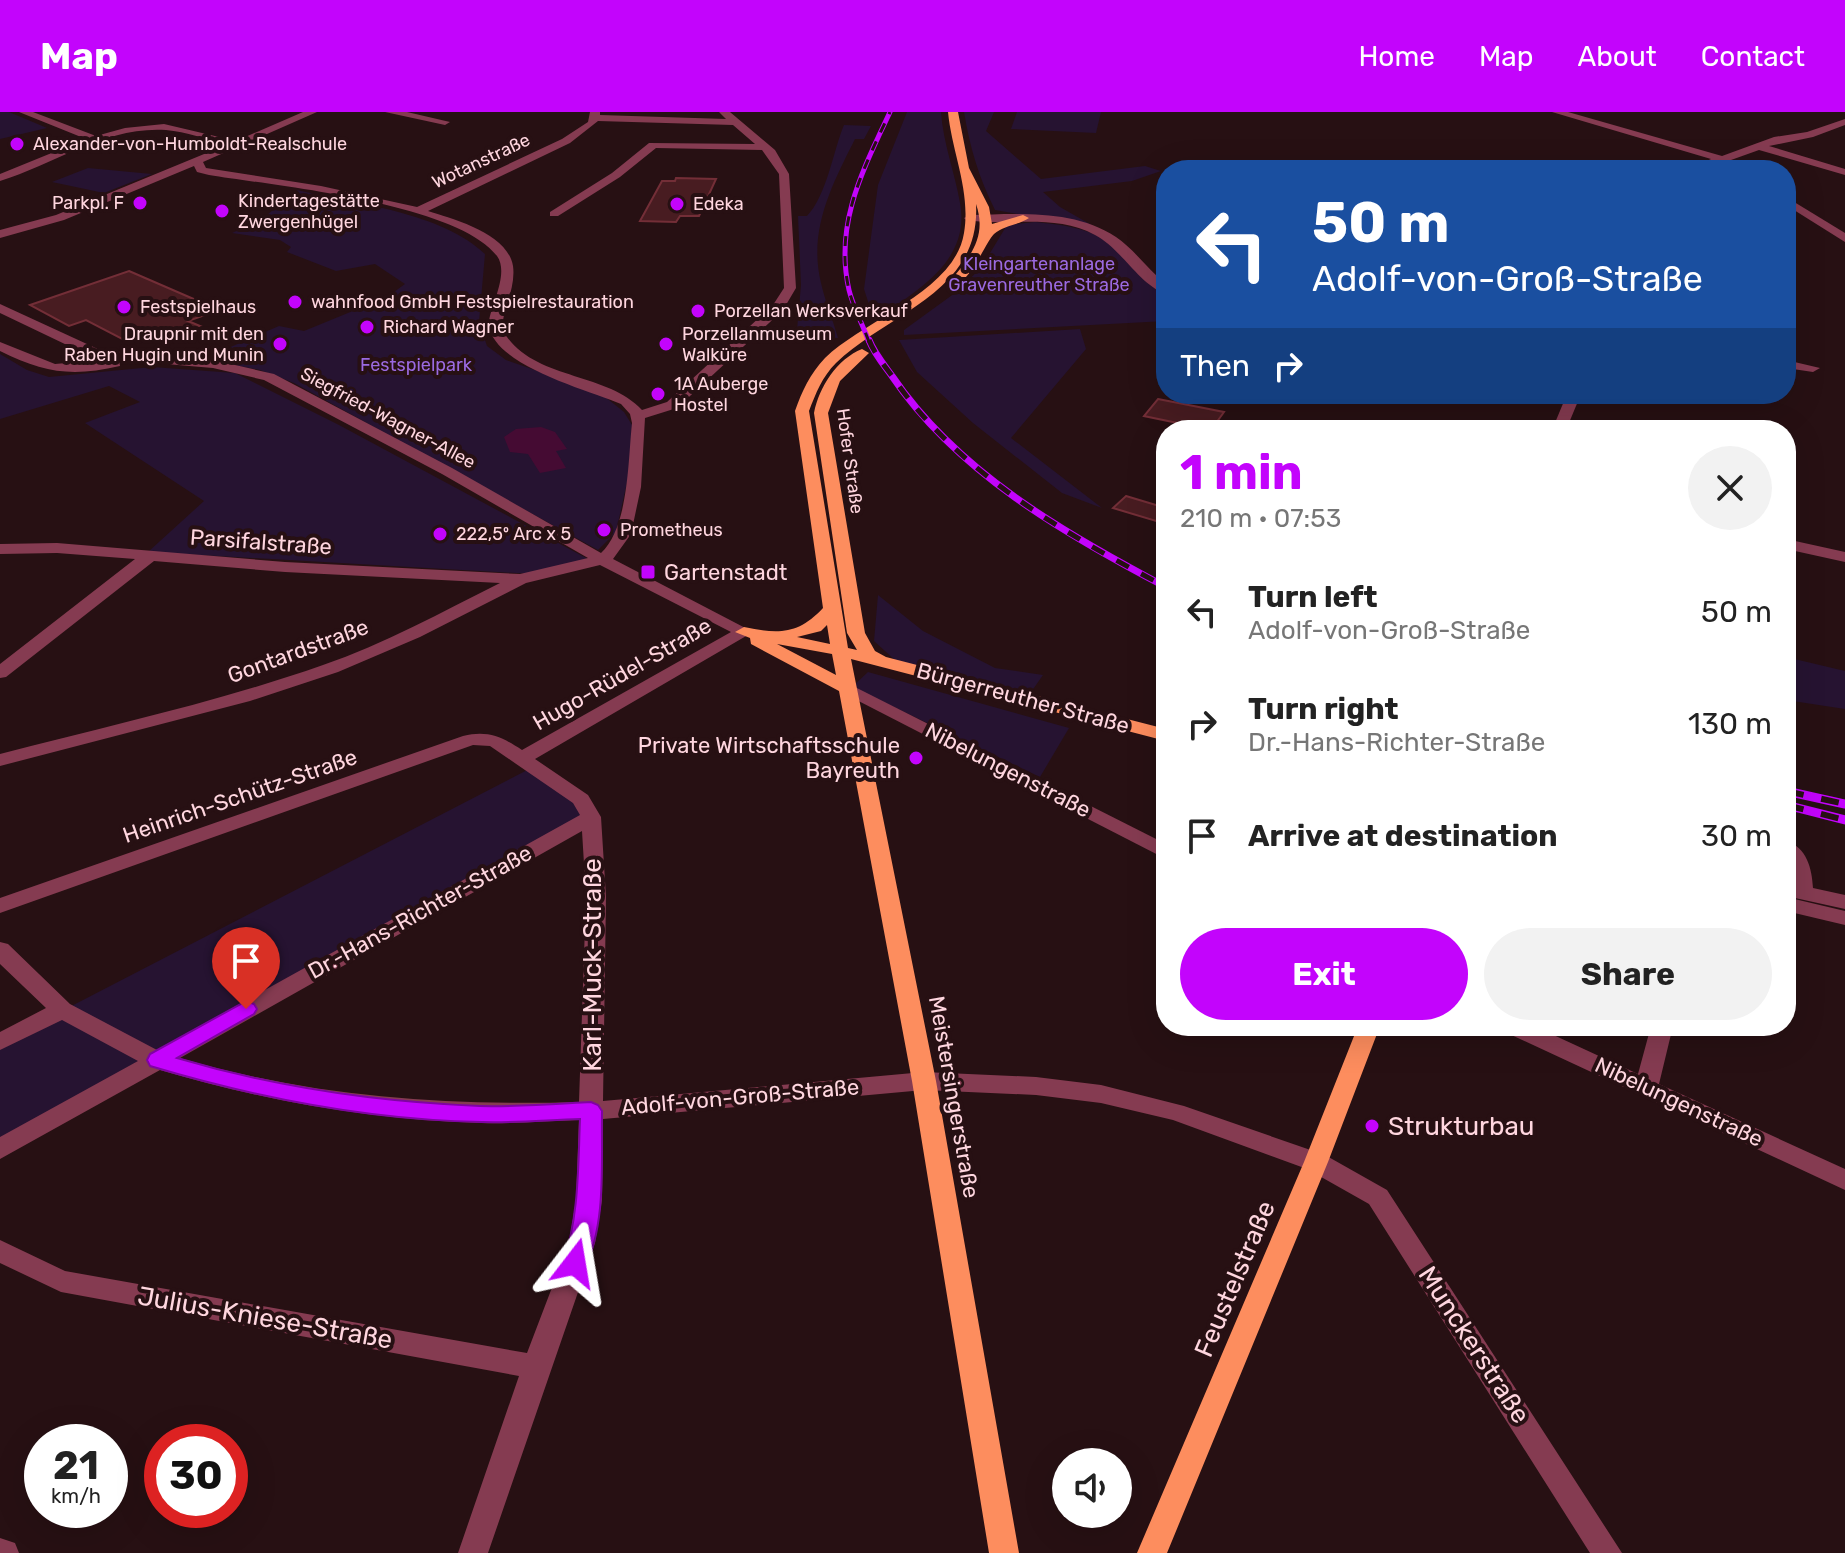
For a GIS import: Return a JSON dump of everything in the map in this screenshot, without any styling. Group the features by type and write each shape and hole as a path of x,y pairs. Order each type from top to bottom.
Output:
{"main road":[{"name":"Hofer Straße","path":"953,112 957,143 981,223"},
{"name":"Hofer Straße","path":"880,661 868,654 856,633 821,413 822,401 827,388 847,364 946,290 970,266 981,223 982,204 970,187"},
{"path":"982,204 994,213 1019,218"},
{"path":"981,223 999,225 1019,218"},
{"name":"Hofer Straße","path":"841,651 802,411 804,396 817,374 832,360 936,283 957,261 981,223"},
{"path":"744,632 773,636 815,627 832,609"},
{"path":"744,632 849,689"},
{"name":"Bürgerreuther Straße","path":"773,636 1156,732"},
{"path":"786,655 798,646 812,645"},
{"name":"Meistersingerstraße","path":"841,651 924,1081 1004,1553"},
{"name":"Feustelstraße","path":"1152,1553 1316,1162 1365,1036"}],"street":[{"path":"24,112 97,140"},
{"path":"0,234 32,227 198,163 312,112"},
{"path":"393,112 445,122"},
{"path":"638,416 672,405 787,296 789,268 784,174 779,162 765,147 724,112"},
{"path":"1557,112 1722,159 1778,139 1809,135 1843,123"},
{"path":"595,115 735,122"},
{"name":"Wotanstraße","path":"416,212 566,141 595,115"},
{"path":"0,178 97,140 143,127 164,127 236,144"},
{"path":"582,213 558,211 616,175 653,145 765,147"},
{"path":"1758,146 1845,172"},
{"path":"198,163 201,170 209,172 315,186 416,212 467,228 504,255 507,270 495,324 499,338 508,349 527,360 626,401 638,416 633,487 623,534 615,548 602,560 744,632"},
{"path":"1796,207 1845,238"},
{"path":"1019,218 1059,221 1107,236 1156,281"},
{"path":"1821,223 1845,222"},
{"path":"0,308 90,352 139,360"},
{"path":"0,346 42,367 55,370 139,360"},
{"name":"Siegfried-Wagner-Allee","path":"139,360 213,364 269,377 447,471 602,560"},
{"path":"1796,365 1813,368"},
{"path":"1796,546 1845,557"},
{"name":"Parsifalstraße","path":"0,549 41,547 520,579"},
{"path":"0,673 150,556"},
{"name":"Gontardstraße","path":"0,760 244,697 332,668 474,605 520,579 602,560"},
{"name":"Hugo-Rüdel-Straße","path":"524,757 744,632"},
{"name":"Nibelungenstraße","path":"849,689 1156,847"},
{"name":"Heinrich-Schütz-Straße","path":"0,906 470,740 485,738 524,757"},
{"path":"524,757 581,799 591,817"},
{"name":"Dr.-Hans-Richter-Straße","path":"0,1149 591,817"},
{"name":"Karl-Muck-Straße","path":"473,1553 582,1243 589,1200 596,897 591,817"},
{"path":"1796,860 1801,866 1796,882"},
{"path":"1796,896 1845,902"},
{"path":"1796,897 1845,918"},
{"name":"Adolf-von-Groß-Straße","path":"0,949 62,1010 157,1060 234,1083 391,1108 482,1114 591,1111 924,1081 1036,1086 1101,1094 1176,1112 1316,1162"},
{"path":"0,1042 62,1010"},
{"name":"Nibelungenstraße","path":"1535,1036 1845,1180"},
{"path":"1647,1086 1660,1036"},
{"name":"Munckerstraße","path":"1316,1162 1378,1197 1607,1553"},
{"name":"Julius-Kniese-Straße","path":"0,1251 61,1281 536,1367"}],"green space":[{"path":"0,112 9,112 47,128 0,139"},
{"path":"907,112 941,112 960,203 961,224 957,242 936,273 874,320 864,289 878,185"},
{"path":"964,112 994,112 986,131 1041,179 1145,166 1156,169 1156,173 1132,181 1043,192 1060,207 1095,227 995,210 969,138"},
{"path":"1017,112 1101,112 1096,133 1011,129"},
{"path":"844,125 871,126 864,139 855,139 838,173 820,226 818,263 838,338 808,337 797,330 801,285 798,216 807,216 820,197"},
{"path":"88,168 152,174 104,193 52,182"},
{"name":"Festspielpark","path":"297,190 422,219 467,240 485,254 479,322 487,346 506,360 599,392 624,412 632,425 630,469 616,532 598,550 294,383 260,370 203,359 279,326 304,331 387,297 405,284 375,264 336,271 287,252 291,247 280,240 232,233 261,220"},
{"name":"Kleingartenanlage Gravenreuther Straße","path":"1035,222 1057,225 1078,229 1108,242 1156,288 1156,322 904,335 904,330 955,293 981,268 1007,225"},
{"path":"1080,329 1086,349 1011,438 1102,508 1062,493 973,423 917,372 899,340"},
{"name":"Festspielpark","path":"0,354 27,370 49,377 152,367 235,373 339,425 588,559 534,574 148,552 204,501 85,423 140,402 109,386 0,419"},
{"path":"878,595 923,631 995,668 1043,675 1029,695 896,661 874,641"},
{"path":"1796,659 1845,671 1845,709 1796,702"},
{"path":"868,672 1069,728 1040,777 852,687"},
{"path":"535,766 590,817 0,1149 0,1043"}],"shaded area":[{"path":"541,427 555,432 567,449 556,451 566,468 540,473 528,454 510,452 504,437 516,429"}],"building":[{"name":"Edeka","path":"676,178 716,179 699,216 680,216 676,222 640,221 662,181 675,181"},
{"name":"Festspielhaus","path":"129,271 219,310 188,321 200,326 174,336 166,332 128,342 86,320 69,326 30,305"},
{"path":"1156,401 1156,404 1183,404 1224,412 1218,420 1163,420 1144,416"},
{"path":"1126,496 1156,505 1156,521 1113,508"}],"railway":[{"path":"869,342 849,290 845,242 861,176 890,112"},
{"path":"869,340 879,359 918,410 981,471 1052,522 1156,581"},
{"path":"1796,793 1845,804"},
{"path":"1796,808 1845,820"}],"place":[{"name":"Alexander-von-Humboldt-Realschule","path":"17,144"},
{"name":"Parkpl. F","path":"140,203"},
{"name":"Edeka","path":"677,204"},
{"name":"Kindertagestätte Zwergenhügel","path":"222,211"},
{"name":"wahnfood GmbH Festspielrestauration","path":"295,302"},
{"name":"Festspielhaus","path":"124,307"},
{"name":"Porzellan Werksverkauf","path":"698,311"},
{"name":"Richard Wagner","path":"367,327"},
{"name":"Draupnir mit den Raben Hugin und Munin","path":"280,344"},
{"name":"Porzellanmuseum Walküre","path":"666,344"},
{"name":"1A Auberge Hostel","path":"658,394"},
{"name":"Prometheus","path":"604,530"},
{"name":"222,5º Arc x 5","path":"440,534"},
{"name":"Gartenstadt","path":"648,572"},
{"name":"Private Wirtschaftsschule Bayreuth","path":"916,758"},
{"name":"Strukturbau","path":"1372,1126"}],"route":[{"path":"246,1009 157,1060 234,1083 391,1108 482,1114 591,1111 589,1200 582,1243 575,1263"}]}
